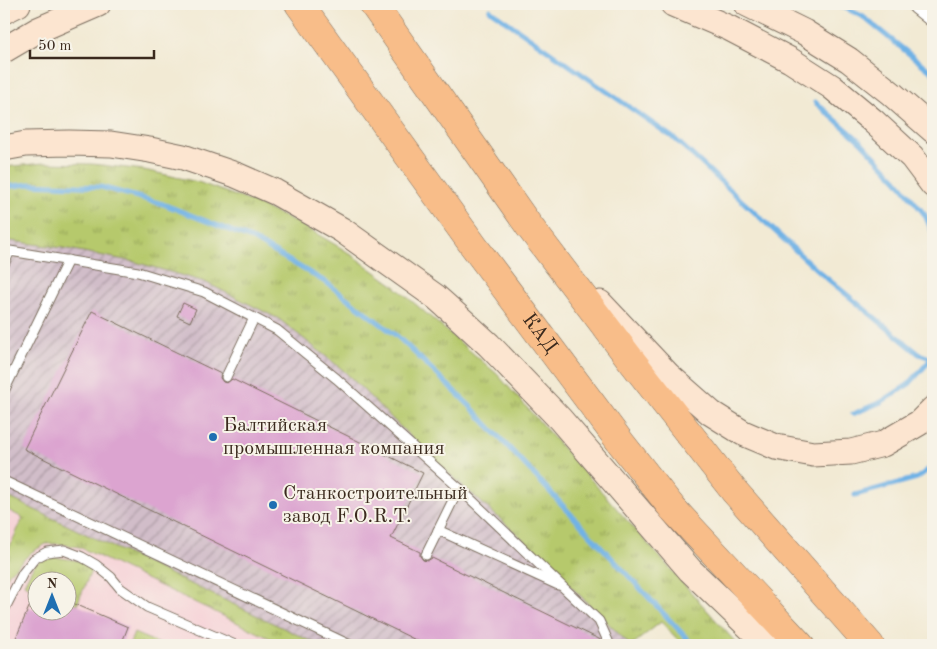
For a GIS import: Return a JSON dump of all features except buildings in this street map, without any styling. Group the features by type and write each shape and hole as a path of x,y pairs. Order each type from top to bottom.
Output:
{"highway":[{"path":"374,5 529,226 631,360 735,492 870,645"},
{"name":"КАД","path":"301,8 479,253 621,443 673,508 800,645"}],"main road":[{"path":"4,11 18,4"},
{"path":"4,50 38,30 98,4"},
{"path":"673,4 728,28 790,60 832,87 912,157 933,185"},
{"path":"747,4 804,32 849,60 933,130"},
{"path":"4,148 26,144 69,142 111,144 183,157 236,175 275,192 342,230 436,297 489,345 560,419 690,570 768,645"},
{"path":"529,226 668,376 711,413 743,433 776,447 813,454 851,452 883,444 919,423 933,409"}],"street":[{"path":"918,4 933,16"}],"lane":[{"path":"4,264 10,251 138,272 204,292 277,330 337,378 458,488 599,621 608,645"},
{"path":"4,391 68,260"},
{"path":"226,377 254,318"},
{"path":"4,481 350,645"},
{"path":"426,555 458,488"},
{"path":"438,530 565,589"},
{"path":"4,610 23,572 34,559 47,552 64,550 96,564 120,588 147,607 235,645"}],"shaded area":[{"path":"4,240 63,248 135,262 205,282 279,319 343,370 436,462 526,542 630,645 319,645 4,495"},
{"path":"4,508 25,518 319,645 4,645"}],"green space":[{"path":"44,163 92,164 144,170 198,182 250,201 300,224 346,251 392,284 497,374 738,645 683,645 661,622 630,645 526,542 436,462 343,370 279,319 205,282 135,262 63,248 4,240 4,167"},
{"path":"4,495 319,645 284,645 79,547 46,544 32,552 9,573 4,583 4,559 23,518 4,508"},
{"path":"55,557 81,561 89,565 91,571 78,603 78,572 30,572 42,560"},
{"path":"28,576 28,586 24,584"},
{"path":"134,633 162,645 129,645"}],"waterway":[{"path":"837,4 862,16 933,73"},
{"path":"490,10 675,139 818,271 919,354 933,359"},
{"path":"815,102 860,141 897,180 925,215 933,234"},
{"path":"4,187 30,184 101,187 163,204 254,240 327,283 398,337 470,406 693,645"},
{"path":"853,414 881,402 909,384 933,357"},
{"path":"855,495 917,478 933,466"}],"place":[{"name":"Балтийская промышленная компания","path":"213,437"},
{"name":"Станкостроительный завод F.O.R.T.","path":"273,505"}]}
